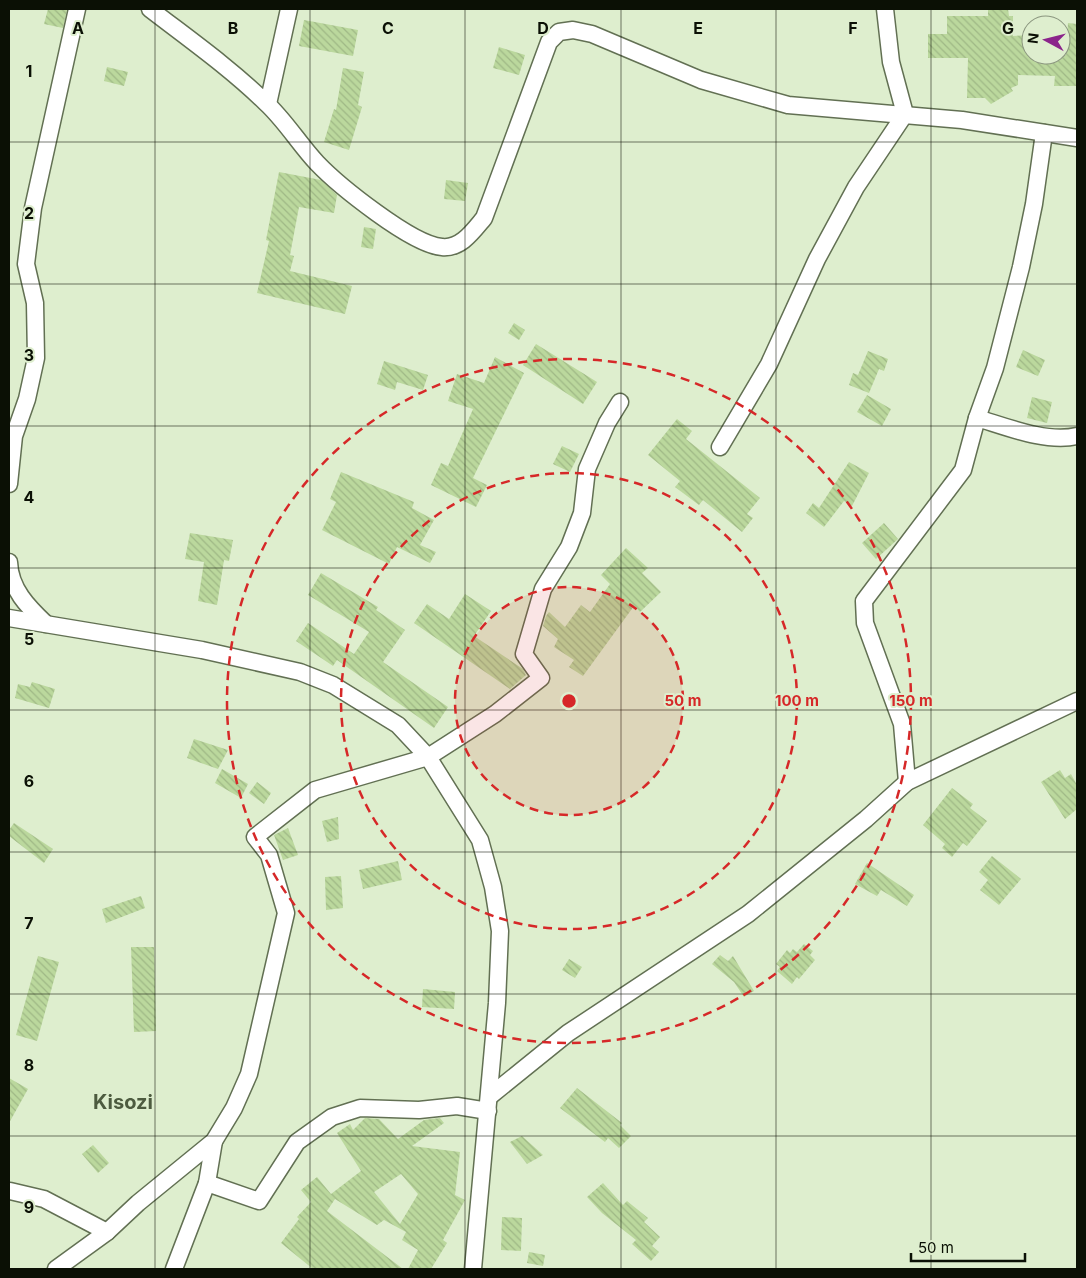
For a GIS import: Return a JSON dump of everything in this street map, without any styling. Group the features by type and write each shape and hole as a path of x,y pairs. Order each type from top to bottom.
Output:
{"street":[{"path":"9,484 14,436 27,400 36,358 35,303 26,264 33,208 77,9"},
{"path":"150,9 241,80 268,104 324,169 383,217 413,237 441,247 454,246 467,237 484,218 550,42 559,32 573,30 592,34 701,80 788,105 962,120 1077,138"},
{"path":"268,104 289,9"},
{"path":"720,447 769,364 817,259 852,195 905,114 891,62 885,9"},
{"path":"907,782 902,724 865,623 864,601 963,470 977,418 995,368 1021,267 1034,204 1044,133"},
{"path":"56,1269 107,1232 138,1203 214,1141 234,1108 249,1074 286,912 269,855 255,837 315,790 428,758 495,714 541,678 524,654 530,632 543,589 569,547 582,513 587,470 607,423 620,402"},
{"path":"977,418 1035,434 1067,438 1077,436"},
{"path":"9,562 9,570 21,599 46,624"},
{"path":"9,618 202,650 300,672 333,685 398,725 428,758 480,840 493,887 500,930 489,1103 473,1269"},
{"path":"207,1184 259,1201 297,1142 332,1117 360,1108 418,1110 489,1103 568,1033 748,914 866,819 907,782 1077,701"},
{"path":"174,1269 207,1184 214,1141"},
{"path":"10,1191 44,1199 107,1232"}],"building":[{"path":"48,9 67,9 63,28 44,24"},
{"path":"988,9 1008,9 1009,16 1013,16 1013,36 1021,36 1021,65 1071,65 1071,23 1077,24 1077,86 1054,86 1055,76 1018,75 1018,85 1011,88 1013,91 991,104 985,98 967,98 968,58 928,58 928,34 947,34 947,16 988,16"},
{"path":"304,20 358,30 353,56 299,46"},
{"path":"499,47 525,55 519,75 493,68"},
{"path":"107,67 128,72 124,86 104,81"},
{"path":"343,68 364,72 358,105 362,107 349,150 324,142 334,109 336,110"},
{"path":"279,172 321,180 337,195 334,213 299,207 290,255 294,256 290,271 352,286 345,314 257,293 269,241 266,240"},
{"path":"446,180 468,183 465,201 444,199"},
{"path":"364,227 376,229 373,249 361,247"},
{"path":"514,323 525,330 519,340 508,333"},
{"path":"536,344 597,382 583,404 523,365"},
{"path":"1023,350 1045,360 1038,376 1016,367"},
{"path":"868,351 888,359 884,371 879,369 869,393 849,385 853,373 858,375"},
{"path":"495,357 524,373 473,478 487,485 476,507 431,485 441,463 448,466 473,409 448,401 457,374 484,383"},
{"path":"384,361 428,375 423,390 397,382 395,390 377,384"},
{"path":"867,395 891,409 882,426 857,412"},
{"path":"1032,397 1052,402 1047,423 1027,418"},
{"path":"677,419 692,431 686,439 760,498 747,514 753,518 742,532 703,500 699,505 675,487 680,481 648,455"},
{"path":"562,446 579,454 570,472 553,464"},
{"path":"849,462 869,473 852,506 844,501 824,527 806,513 813,503 819,508"},
{"path":"341,472 414,502 412,508 434,520 420,545 436,552 430,563 397,547 389,564 322,530 336,502 330,499"},
{"path":"884,523 898,539 876,559 862,543"},
{"path":"190,533 233,540 229,561 224,560 217,605 198,601 204,562 185,559"},
{"path":"626,548 648,568 642,573 661,592 640,612 634,606 583,676 569,667 574,660 554,647 558,639 543,626 546,616 549,612 565,627 581,605 590,612 610,584 601,575"},
{"path":"321,573 378,607 376,610 405,630 383,662 448,707 434,728 337,660 333,666 296,641 308,623 354,654 369,632 308,595"},
{"path":"465,594 491,611 474,636 523,669 526,675 510,689 414,623 427,604 449,619"},
{"path":"32,682 55,689 49,708 15,698 18,684 30,687"},
{"path":"194,739 228,750 218,769 187,758"},
{"path":"222,769 248,784 241,798 215,783"},
{"path":"1060,770 1065,778 1071,774 1077,785 1077,809 1065,819 1041,782"},
{"path":"257,782 271,793 264,804 249,793"},
{"path":"952,788 973,804 970,808 987,821 967,846 963,843 952,857 942,848 945,844 923,825"},
{"path":"338,817 339,839 327,842 322,821"},
{"path":"14,823 53,849 44,863 9,836 9,830"},
{"path":"288,828 298,855 283,860 274,835"},
{"path":"992,856 1021,879 999,905 980,890 988,880 979,872"},
{"path":"398,861 402,880 363,889 359,870"},
{"path":"867,863 914,895 907,906 881,890 877,896 855,884"},
{"path":"341,876 343,908 326,910 325,877"},
{"path":"141,896 145,908 106,923 102,909"},
{"path":"804,944 813,951 810,955 815,960 799,979 797,977 792,984 777,971 780,967 776,964 787,950 790,953 793,949 797,952"},
{"path":"131,947 154,947 156,1031 134,1032"},
{"path":"720,955 728,961 733,956 754,991 744,997 734,982 712,964"},
{"path":"38,956 59,962 37,1041 16,1035"},
{"path":"569,959 582,967 575,978 562,970"},
{"path":"423,989 455,992 454,1009 422,1007"},
{"path":"9,1078 28,1089 9,1123"},
{"path":"577,1088 622,1123 620,1125 631,1136 619,1148 608,1138 605,1142 560,1108"},
{"path":"365,1118 379,1119 398,1139 424,1120 440,1118 444,1123 412,1146 460,1152 455,1195 465,1200 443,1240 447,1243 431,1269 408,1269 418,1250 402,1240 406,1232 384,1220 377,1225 335,1199 327,1211 403,1269 313,1269 281,1243 299,1219 297,1217 311,1202 301,1190 317,1177 331,1194 361,1171 337,1133 350,1124 353,1130","holes":["401,1174 418,1194 400,1224 374,1192"]},
{"path":"522,1136 543,1155 527,1164 510,1142"},
{"path":"93,1145 109,1163 98,1173 82,1154"},
{"path":"603,1183 623,1205 627,1201 648,1218 644,1222 660,1237 652,1246 659,1252 651,1261 632,1244 636,1240 602,1213 587,1197"},
{"path":"502,1217 522,1218 521,1251 501,1250"},
{"path":"529,1252 545,1255 543,1266 527,1263"}],"district":[{"name":"Kisozi","path":"123,1102"}]}
